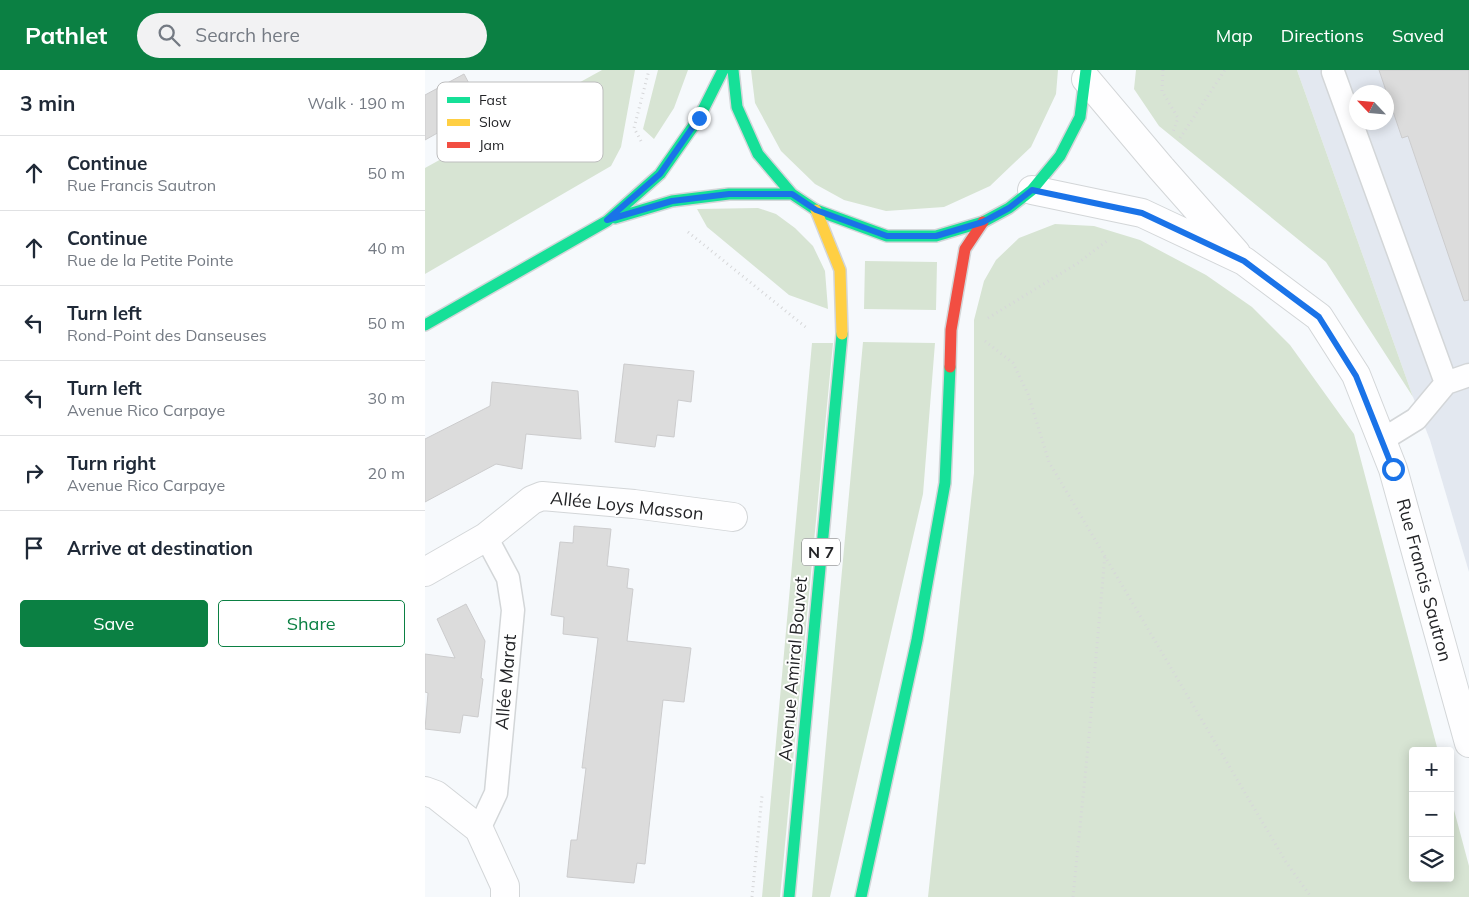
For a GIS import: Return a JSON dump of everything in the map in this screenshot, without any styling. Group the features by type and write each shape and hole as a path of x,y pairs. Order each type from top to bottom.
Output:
{"main road":[{"path":"425,325 607,220 660,174 699,118 723,70"},
{"path":"733,70 737,107 758,154 792,194 816,210 887,236 936,236 983,222 1009,208 1032,190 1060,156 1079,117 1086,75"},
{"path":"607,220 672,201 729,194 792,194"},
{"name":"Avenue Amiral Bouvet","path":"789,897 842,331 840,270 816,210"},
{"path":"861,897 917,640 945,483 951,330 957,292 965,249 983,222"}],"street":[{"path":"1086,75 1161,168 1244,261"},
{"path":"1032,190 1142,213 1244,261"},
{"name":"Rue Francis Sautron","path":"1244,261 1319,317 1356,376 1393,469 1469,743"},
{"name":"Allée Loys Masson","path":"425,572 487,537 531,500 542,496 634,504 733,517"},
{"path":"425,791 436,795 479,829 505,886 505,897"}],"lane":[{"path":"1333,72 1446,383"},
{"path":"1382,440 1417,419 1446,383 1469,375"},
{"name":"Allée Marat","path":"479,829 496,793 513,610 508,578 487,537"}],"path":[{"path":"649,70 634,128 660,174"},
{"path":"1161,168 1178,118 1162,90 1163,70"},
{"path":"1161,168 1202,102 1225,70"},
{"path":"672,201 681,226 808,329"},
{"path":"986,319 1078,263 1142,213"},
{"path":"984,341 1013,363 1028,394 1049,462 1286,862 1311,897"},
{"path":"1073,897 1105,555"},
{"path":"752,897 763,789"}],"shaded area":[{"path":"1297,70 1469,70 1469,572 1430,440"}],"green space":[{"path":"602,70 635,70 621,147 611,166 425,274 425,168 437,161 603,162 603,82 580,82"},
{"path":"658,70 688,70 674,108 654,139 643,129"},
{"path":"751,70 1058,70 1056,94 1031,147 990,186 944,207 886,211 844,200 815,184 781,151 755,103"},
{"path":"1136,70 1297,70 1413,397 1326,262 1159,126 1134,89"},
{"path":"758,208 776,214 795,228 813,246 825,271 828,309 789,295 707,227 697,209"},
{"path":"1055,224 1094,226 1140,240 1206,275 1252,307 1290,345 1354,434 1437,747 1409,747 1409,882 1454,882 1454,810 1469,866 1469,897 928,897 974,473 974,320 984,281 996,260 1019,238"},
{"path":"865,261 937,262 936,310 864,309"},
{"path":"863,342 935,343 923,494 830,897 812,897"},
{"path":"812,343 833,343 780,897 762,897"}],"building":[{"path":"1379,70 1469,70 1469,300 1464,301 1408,136 1402,138 1394,114 1394,85 1384,85"},
{"path":"464,74 468,82 449,82"},
{"path":"437,89 437,133 425,140 425,95"},
{"path":"624,364 694,371 691,402 678,400 674,437 657,435 655,447 615,442"},
{"path":"492,382 578,391 581,439 526,434 522,469 496,464 425,502 425,439 490,406"},
{"path":"574,526 611,529 607,566 629,569 627,588 633,589 627,641 691,648 684,702 663,700 645,864 637,863 634,883 567,877 571,840 577,840 586,768 582,768 598,638 563,634 564,617 551,615 560,542 573,543"},
{"path":"466,604 485,641 478,717 463,715 460,733 425,729 428,693 425,692 425,654 455,658 437,619"}],"traffic: fast":[{"path":"425,325 607,221 660,174 699,118 723,70"},
{"path":"733,70 737,107 758,154 792,194 816,210 887,236 936,236 983,222 1009,208 1032,190 1060,156 1080,117 1086,70"},
{"path":"615,218 672,201 729,194 792,194"},
{"path":"789,897 842,334"},
{"path":"861,897 917,640 945,483 950,367"}],"traffic: slow":[{"path":"816,210 840,270 842,334"}],"traffic: jam":[{"path":"950,367 951,330 965,249 983,222"}],"route":[{"path":"699,118 660,174 607,220 672,201 729,194 792,194 816,210 887,236 936,236 983,222 1009,208 1032,190 1142,213 1244,261 1319,317 1356,376 1393,469"}]}
